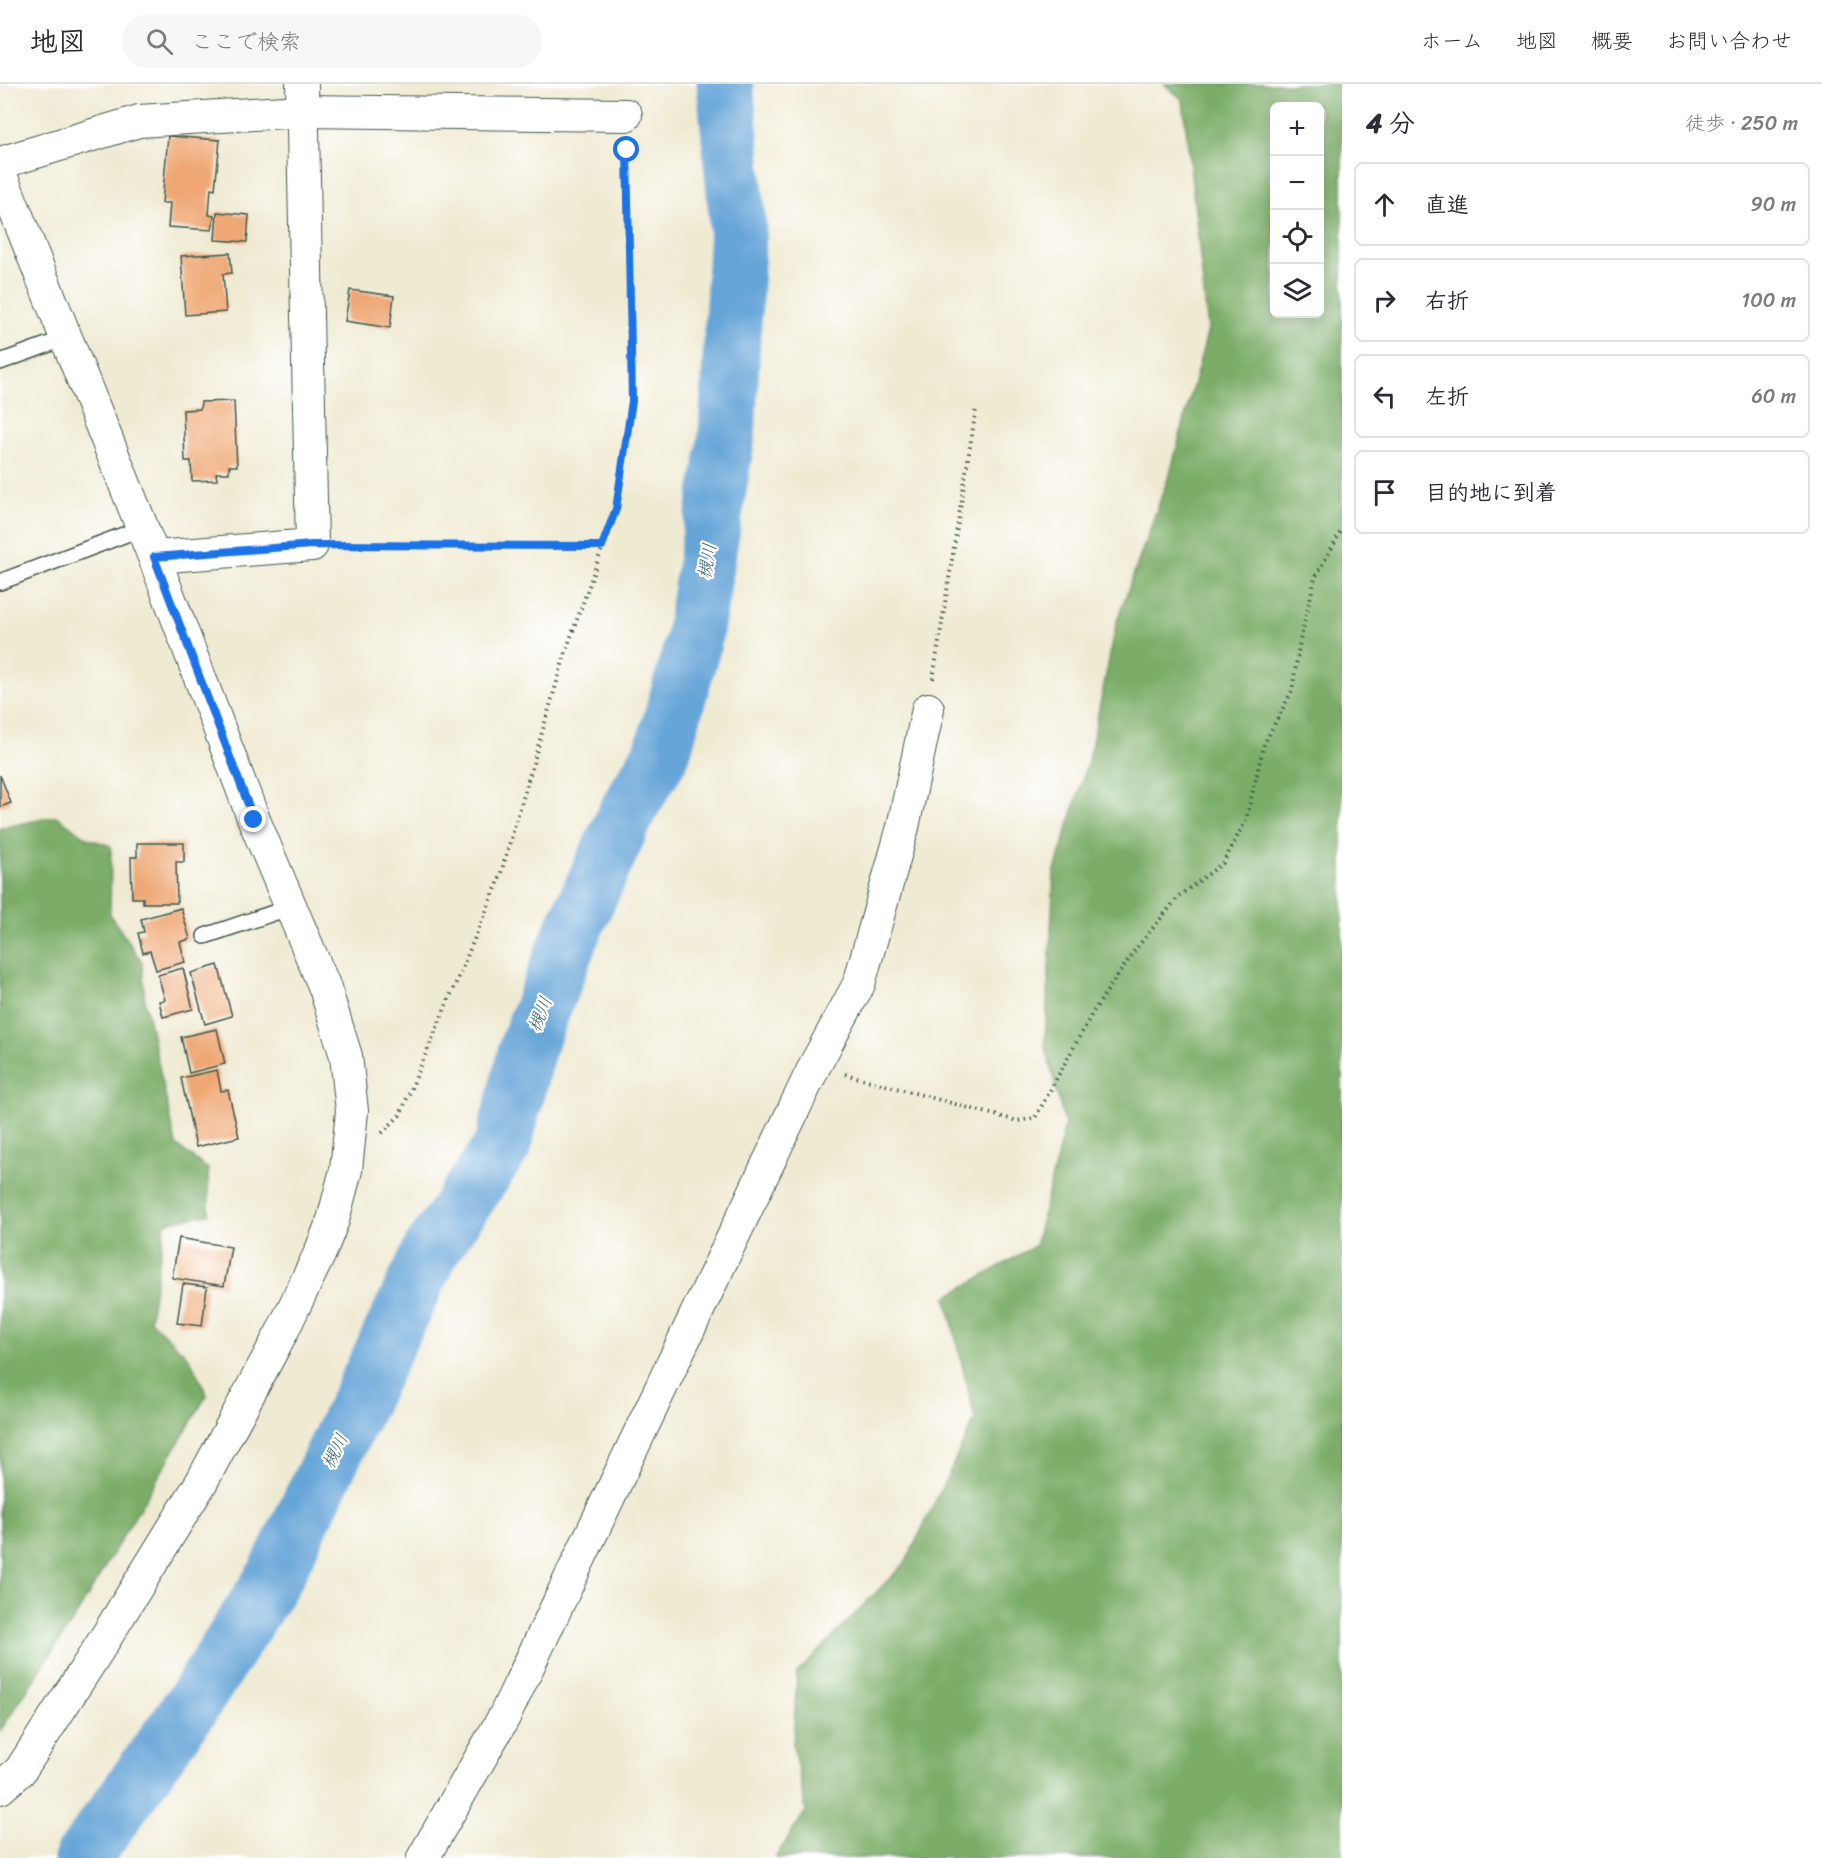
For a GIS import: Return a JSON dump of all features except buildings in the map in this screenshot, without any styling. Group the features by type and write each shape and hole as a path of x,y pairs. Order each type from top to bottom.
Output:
{"street":[{"path":"0,164 139,121 302,98 626,115"},
{"path":"154,557 312,545 302,98"},
{"path":"0,173 154,557 254,820 325,988 346,1056 352,1111 346,1170 333,1220 320,1253 282,1332 201,1483 98,1650 20,1771 0,1788"},
{"path":"423,1858 504,1717 815,1065 859,984 903,827 928,709"}],"lane":[{"path":"0,362 66,338"},
{"path":"0,582 142,528"},
{"path":"205,936 291,907"}],"path":[{"path":"346,1170 400,1114 494,893 566,651 616,509 632,401 626,115"},
{"path":"928,709 976,409"},
{"path":"815,1065 1017,1121 1035,1118 1093,1012 1135,950 1179,896 1223,862 1246,820 1264,744 1292,691 1299,646 1315,578 1342,529"},
{"path":"312,545 602,546"}],"green space":[{"path":"1164,84 1342,84 1342,1858 775,1858 806,1811 793,1746 797,1673 906,1562 975,1419 946,1297 1035,1246 1065,1125 1045,1045 1054,874 1089,758 1117,621 1171,470 1208,330 1183,100"},
{"path":"57,816 87,838 111,846 110,915 142,962 145,1002 176,1145 208,1169 209,1214 165,1223 150,1320 190,1359 207,1395 72,1622 0,1731 0,828"}],"waterway":[{"name":"槻川","path":"83,1858 194,1702 276,1574 432,1249 503,1145 528,1045 571,935 630,806 662,753 693,643 727,435 738,227 725,84"}],"route":[{"path":"254,820 154,557 312,545 602,546 616,509 632,401 627,150"}]}
